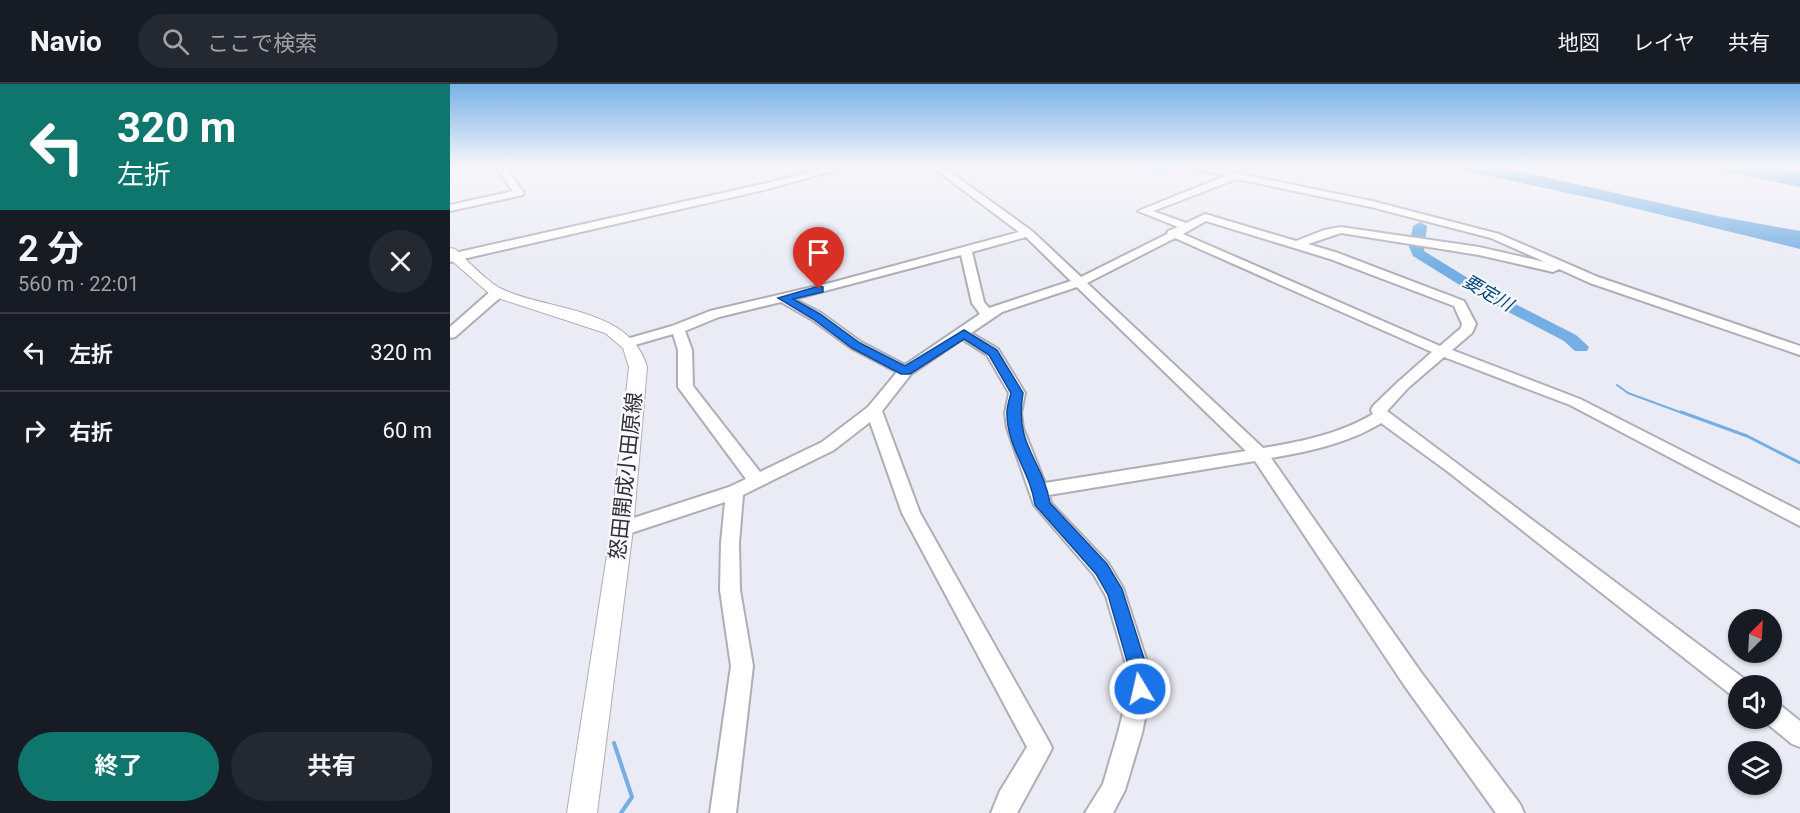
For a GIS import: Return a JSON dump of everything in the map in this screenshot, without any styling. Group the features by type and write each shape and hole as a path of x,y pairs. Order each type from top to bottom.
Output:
{"main road":[{"path":"452,255 497,292 604,326 618,333 628,343"},
{"name":"怒田開成小田原線","path":"582,813 622,529 638,368 635,353 628,343"}],"street":[{"path":"450,208 487,200"},
{"path":"452,255 582,229 624,217 703,200"},
{"path":"983,200 1028,233 1077,283 1260,455 1412,678 1511,813"},
{"path":"622,529 735,492 828,446 874,411 906,371 964,334 988,315 1011,303 1077,283 1133,257 1185,226 1190,208 1202,200"},
{"path":"1353,200 1495,236 1568,270 1800,351"},
{"path":"1185,226 1143,211 1190,208 1334,256 1459,304 1468,327 1395,393 1379,410 1381,416 1453,467 1728,679"},
{"path":"1296,245 1328,232 1341,230 1479,251 1540,267 1568,270"},
{"path":"628,343 677,329 715,314 1028,233"},
{"path":"1172,233 1443,352 1575,402 1800,519"},
{"path":"966,250 978,303 988,315"},
{"path":"450,334 497,292"},
{"path":"783,298 816,316 856,345 906,371"},
{"path":"677,329 687,345 683,372 686,387 756,480"},
{"path":"964,334 993,352 1017,393 1013,415 1017,439 1041,490 1043,505 1101,569 1116,594 1138,668 1140,689 1130,733 1113,790 1098,813"},
{"path":"874,411 911,513 1040,748 1009,800 1004,813"},
{"path":"1041,490 1260,455 1336,437 1361,428 1381,416"},
{"path":"723,813 742,666 730,590 730,543 735,492"},
{"path":"1782,721 1800,736"}],"water":[{"path":"1600,200 1647,200 1800,231 1800,249"}],"waterway":[{"name":"要定川","path":"1420,226 1416,247 1418,253 1479,291 1570,338 1581,347"},
{"name":"要定川","path":"1617,385 1628,393 1685,414"},
{"name":"要定川","path":"1681,412 1747,436 1800,463"},
{"path":"614,743 632,797 621,813"}],"route":[{"path":"819,289 783,298 816,316 856,345 906,371 964,334 993,352 1017,393 1013,415 1017,439 1041,490 1043,505 1101,569 1116,594 1138,668 1140,689"}]}
